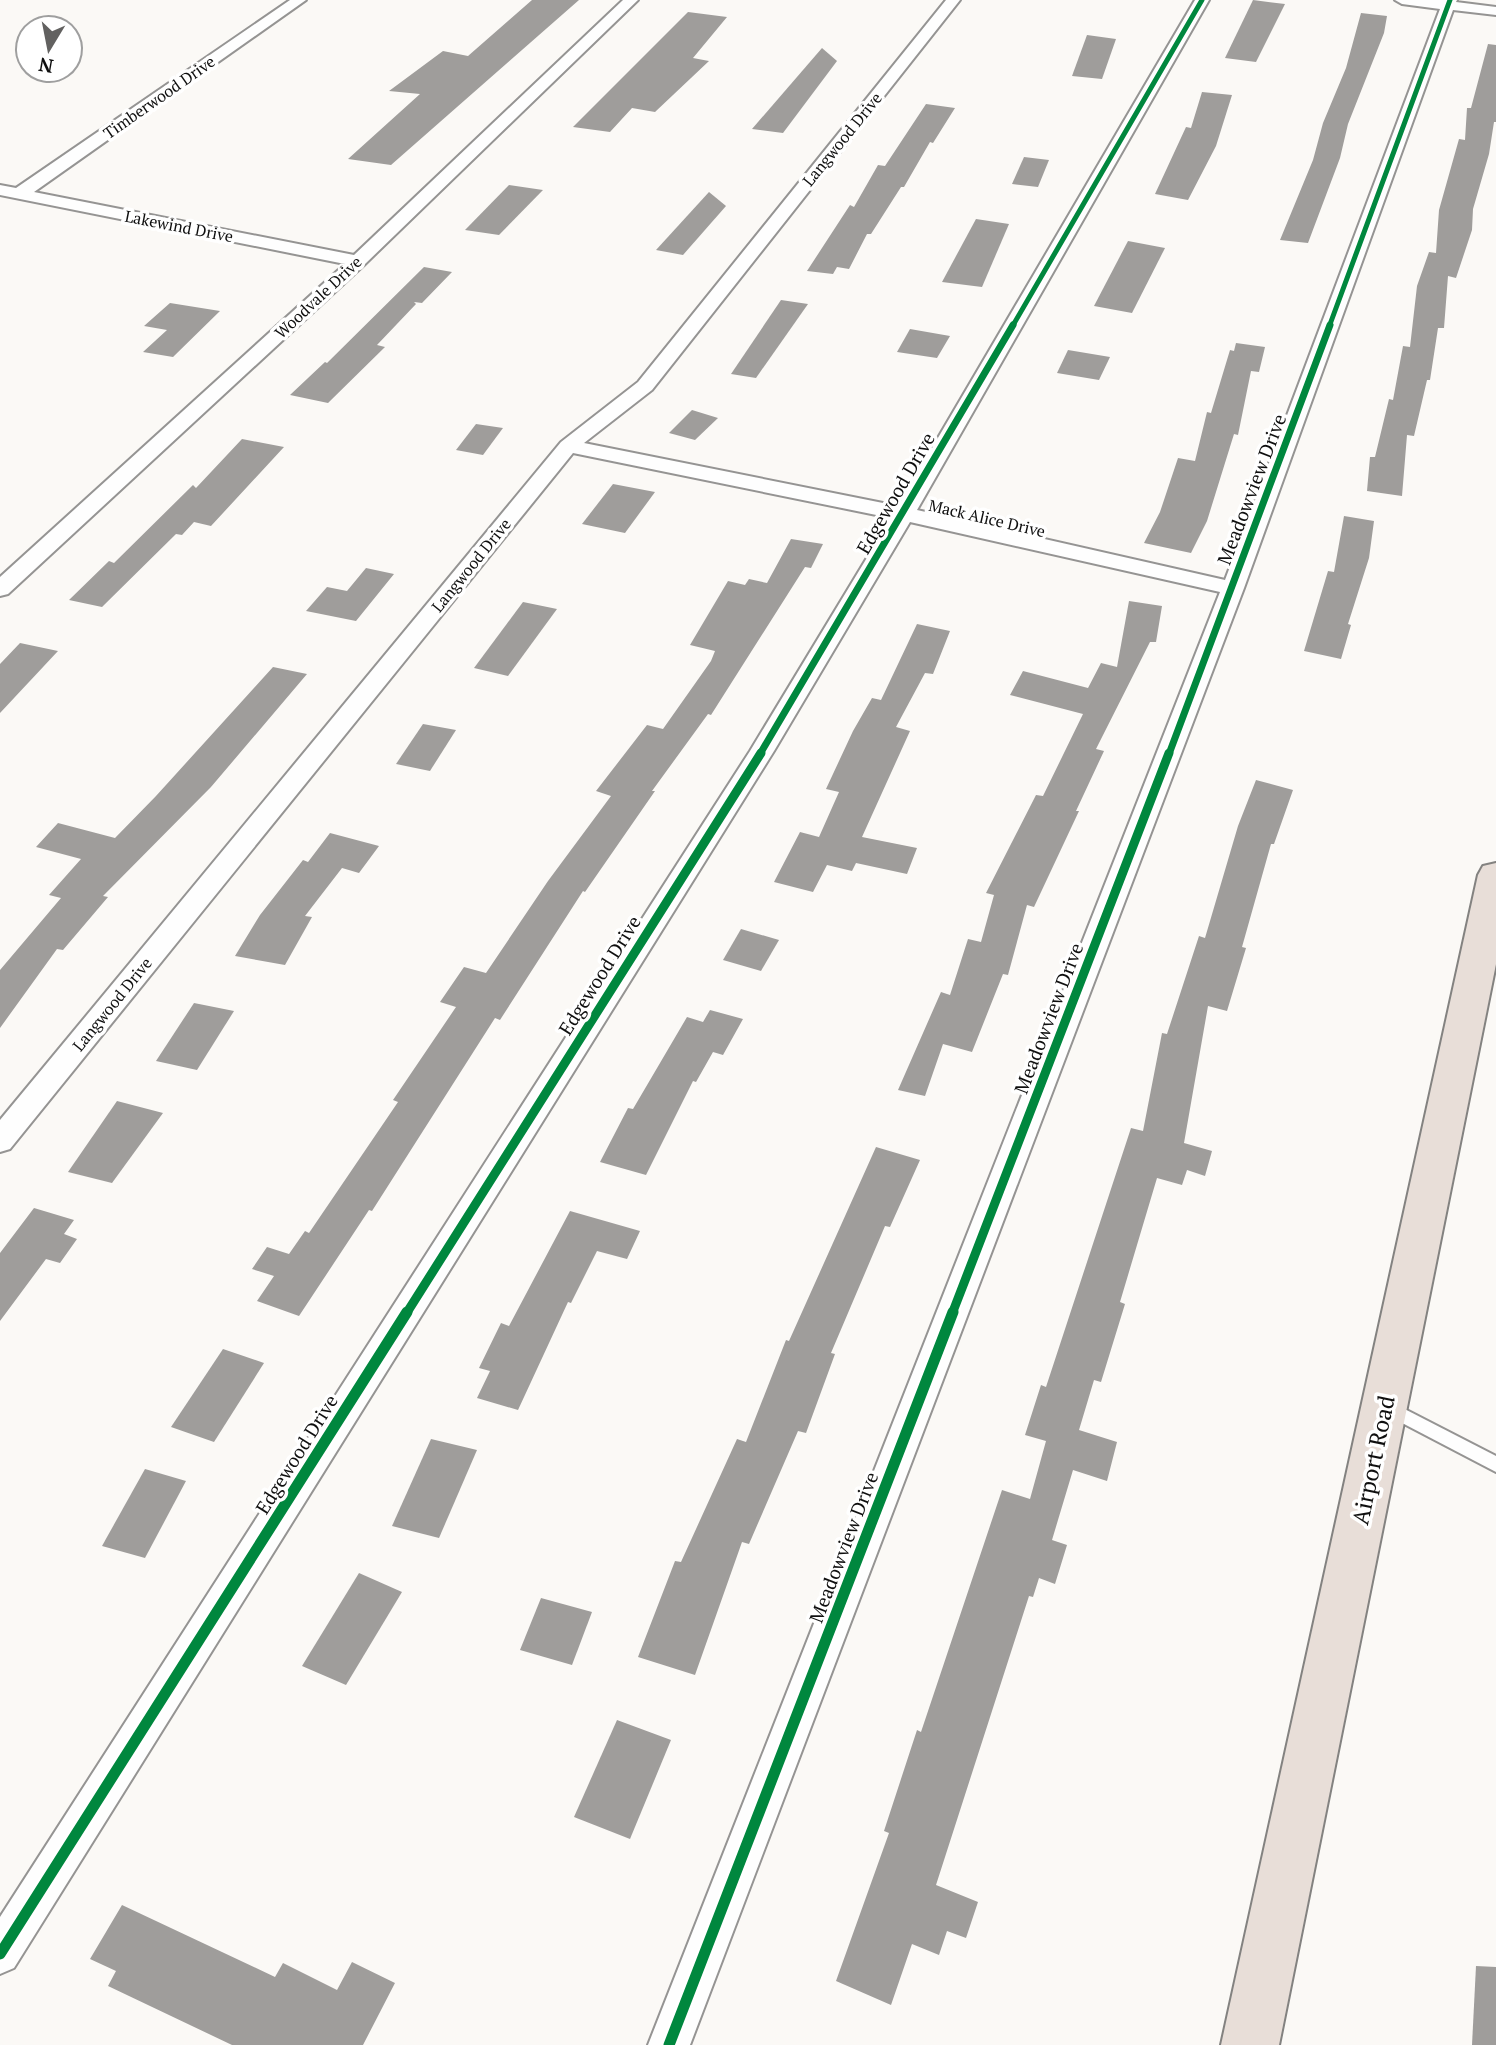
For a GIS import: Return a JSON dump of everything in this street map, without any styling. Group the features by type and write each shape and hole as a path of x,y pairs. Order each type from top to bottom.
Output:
{"highway":[{"name":"Airport Road","path":"1251,2045 1496,875"}],"street":[{"name":"Timberwood Drive","path":"19,194 299,0"},
{"name":"Woodvale Drive","path":"0,589 358,261 631,0"},
{"name":"Langwood Drive","path":"0,1141 568,446 645,386 953,0"},
{"name":"Edgewood Drive","path":"0,1954 762,751 904,514 1202,0"},
{"path":"1402,0 1449,3 1496,11"},
{"name":"Meadowview Drive","path":"669,2045 1233,588 1449,3"},
{"name":"Lakewind Drive","path":"0,190 358,261"},
{"name":"Mack Alice Drive","path":"568,446 904,514 1233,588"}],"lane":[{"path":"1385,1406 1496,1464"}],"building":[{"path":"532,0 579,0 391,165 348,159 420,94 389,91 443,51 468,56"},
{"path":"1253,0 1285,4 1256,62 1225,58"},
{"path":"688,12 727,17 693,58 709,61 655,112 632,108 610,132 573,127"},
{"path":"1361,13 1387,16 1384,33 1348,124 1340,158 1308,243 1280,240 1313,160 1323,123 1346,68"},
{"path":"1087,35 1116,39 1102,79 1072,76"},
{"path":"1488,44 1496,45 1496,122 1473,209 1472,230 1456,278 1448,276 1444,328 1438,328 1430,380 1427,380 1414,436 1407,435 1402,496 1367,491 1370,457 1375,457 1389,399 1393,400 1403,346 1410,347 1417,286 1429,252 1436,253 1439,210 1459,139 1465,140 1467,108 1471,108"},
{"path":"822,48 837,61 783,133 752,129"},
{"path":"1202,92 1232,95 1216,146 1188,200 1155,194 1186,127 1191,128"},
{"path":"926,104 955,108 933,143 930,142 904,187 901,187 871,234 867,234 849,269 837,267 833,274 807,271 850,205 854,207 878,165 885,166"},
{"path":"1024,157 1049,160 1038,187 1012,184"},
{"path":"509,185 543,190 499,235 465,230"},
{"path":"709,192 726,206 683,255 656,250"},
{"path":"976,219 1009,224 982,287 942,282"},
{"path":"1128,241 1165,248 1132,313 1094,306"},
{"path":"424,267 452,272 422,303 414,302 416,304 377,345 385,347 328,403 290,395 327,363"},
{"path":"781,300 808,304 756,378 731,374"},
{"path":"170,303 220,311 173,357 143,352 167,330 144,326"},
{"path":"910,329 950,336 937,358 897,352"},
{"path":"1236,343 1265,347 1259,372 1251,371 1238,435 1234,434 1207,521 1191,553 1144,543 1160,512 1178,458 1195,461 1207,412 1211,413 1230,350 1234,351"},
{"path":"1068,350 1110,357 1099,380 1057,373"},
{"path":"692,410 718,418 695,440 669,433"},
{"path":"476,424 503,428 483,455 456,450"},
{"path":"242,439 284,447 211,526 194,522 182,535 176,534 102,607 69,600 109,561 114,563 193,485 196,488"},
{"path":"613,484 655,492 625,533 582,524"},
{"path":"1344,516 1374,521 1369,558 1348,624 1351,625 1341,659 1304,651 1328,571 1334,572"},
{"path":"791,539 823,544 811,568 805,567 711,715 708,714 652,791 655,791 585,892 583,891 500,1020 495,1018 372,1211 369,1210 299,1316 257,1301 274,1276 252,1269 267,1247 289,1254 305,1231 309,1233 398,1102 393,1100 456,1007 440,1002 464,967 486,973 548,881 611,796 596,791 647,725 663,729 711,661 715,651 690,645 728,581 745,585 749,579 767,583"},
{"path":"366,568 394,574 356,621 306,611 327,587 347,591"},
{"path":"1129,601 1162,606 1156,642 1150,642 1096,749 1104,751 1034,907 1027,905 1008,975 1003,974 972,1052 943,1044 925,1096 898,1090 941,992 950,995 968,939 981,942 994,895 986,893 1036,795 1043,796 1083,714 1010,695 1023,671 1088,688 1101,663 1117,667"},
{"path":"523,602 557,609 508,676 474,668"},
{"path":"917,624 950,631 933,674 925,673 896,727 910,731 862,837 917,848 907,874 856,863 852,871 827,865 813,892 774,882 800,832 819,837 839,792 826,789 872,698 881,700"},
{"path":"20,643 58,651 0,713 0,664"},
{"path":"273,667 307,674 211,787 103,896 108,897 63,950 57,949 0,1028 0,970 61,898 49,895 81,859 36,847 58,823 115,838"},
{"path":"423,724 456,730 430,771 396,764"},
{"path":"1256,780 1293,790 1274,844 1271,844 1242,947 1246,948 1227,1011 1208,1006 1184,1143 1212,1151 1205,1176 1187,1170 1182,1185 1157,1178 1120,1302 1125,1304 1101,1382 1094,1380 1079,1430 1117,1442 1107,1481 1073,1470 1052,1540 1067,1545 1055,1584 1039,1578 1033,1597 1029,1596 936,1885 978,1902 966,1938 947,1931 939,1955 912,1944 891,2005 836,1981 889,1833 884,1831 917,1730 921,1732 1002,1490 1030,1499 1046,1441 1025,1435 1041,1385 1046,1387 1131,1128 1143,1131 1162,1033 1167,1034 1199,936 1205,938 1238,826"},
{"path":"330,833 379,846 359,873 342,868 305,916 312,917 285,965 235,956 260,915 303,860 308,862"},
{"path":"741,929 779,940 761,971 723,960"},
{"path":"194,1003 234,1011 197,1070 156,1061"},
{"path":"710,1010 743,1019 723,1055 713,1052 696,1082 693,1081 646,1175 600,1162 628,1108 633,1109 687,1017 703,1022"},
{"path":"117,1101 163,1113 112,1183 68,1172"},
{"path":"876,1147 920,1160 890,1227 885,1226 831,1353 835,1354 806,1433 798,1431 749,1544 742,1542 695,1675 638,1657 675,1561 681,1562 737,1439 746,1442 786,1340 789,1341"},
{"path":"34,1208 74,1220 64,1234 77,1239 60,1263 46,1259 0,1321 0,1253"},
{"path":"570,1211 640,1231 627,1259 597,1251 571,1303 568,1302 518,1410 477,1398 490,1371 479,1368 501,1323 509,1326"},
{"path":"223,1349 264,1363 214,1442 171,1427"},
{"path":"431,1439 477,1450 439,1538 392,1526"},
{"path":"145,1469 186,1481 145,1558 102,1546"},
{"path":"359,1573 402,1592 346,1685 302,1666"},
{"path":"541,1598 592,1612 572,1665 520,1650"},
{"path":"617,1720 671,1740 630,1839 574,1817"},
{"path":"122,1905 275,1977 283,1963 337,1990 352,1962 395,1983 363,2045 232,2045 108,1986 116,1971 90,1959"},
{"path":"1476,1966 1496,1967 1496,2045 1472,2045"}],"cycle path":[{"path":"0,1954 762,751 904,514 1202,0"},
{"path":"669,2045 1233,588 1450,0"}]}
